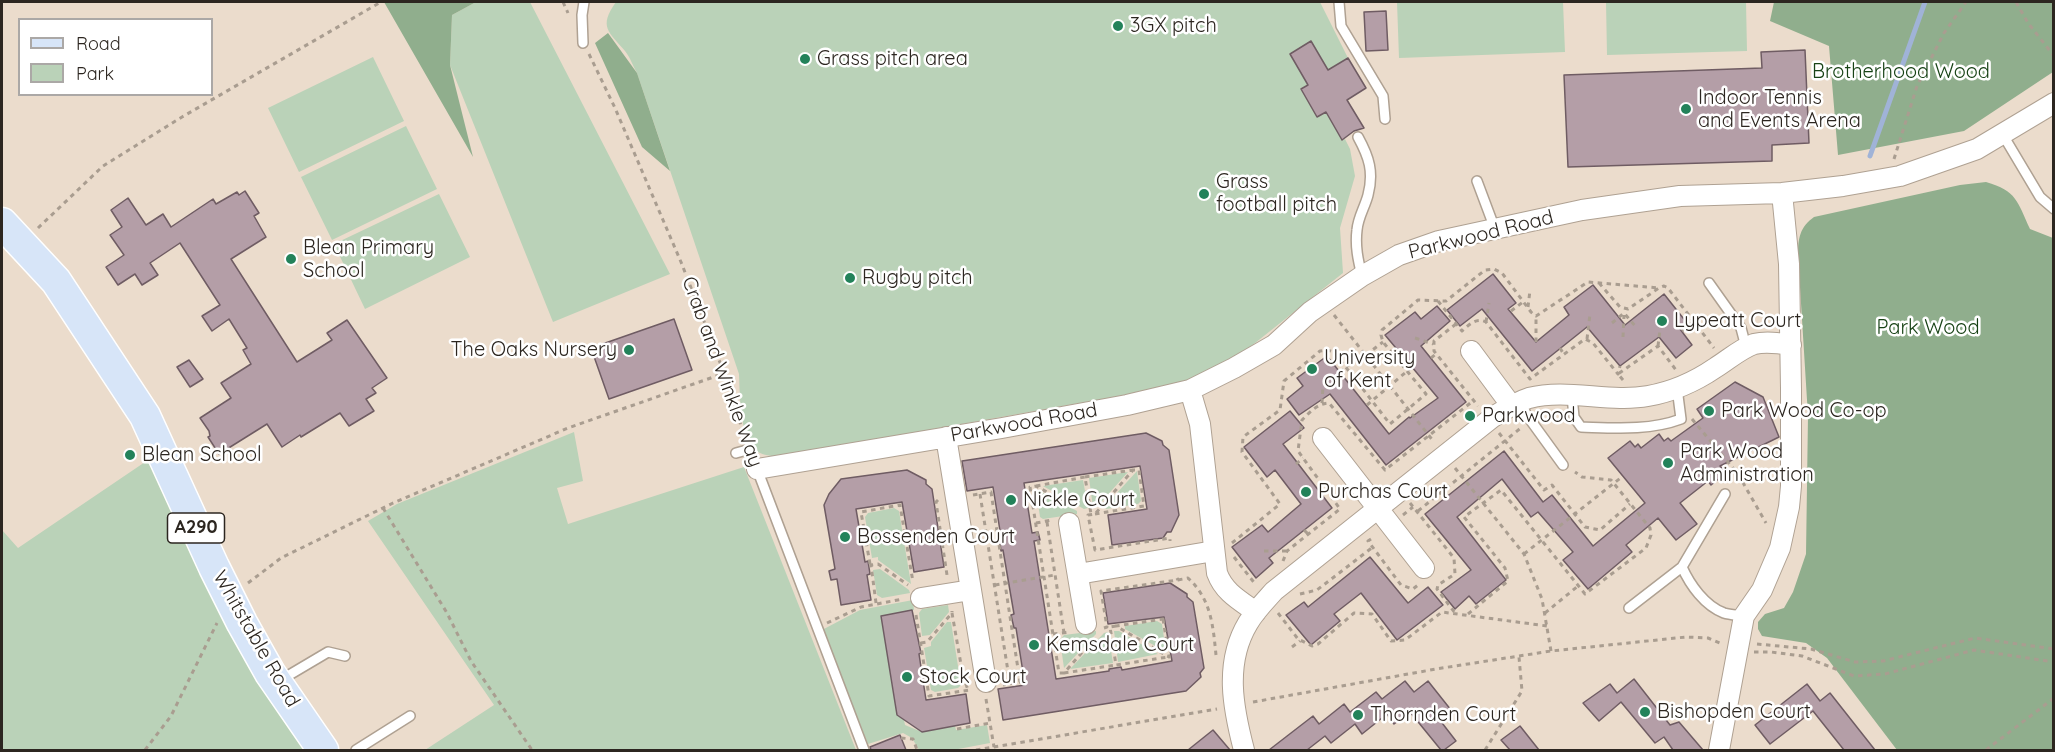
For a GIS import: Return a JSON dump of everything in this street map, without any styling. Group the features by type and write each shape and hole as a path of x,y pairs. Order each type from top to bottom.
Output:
{"main road":[{"name":"Whitstable Road","path":"12,233 56,281 145,416 229,598 276,682 323,750"}],"street":[{"name":"Parkwood Road","path":"757,469 1127,405 1190,390 1274,345 1310,312 1362,276 1399,255 1438,241 1582,210 1680,196 1782,193 1900,176 1977,149 2054,103"},
{"path":"1719,750 1744,616 1762,590 1780,548 1789,507 1791,345 1789,264 1782,193"},
{"path":"1244,750 1235,706 1232,672 1234,655 1246,625 1269,605 1274,591 1489,420 1516,403 1531,398 1649,396 1680,387 1725,362 1746,347 1757,343 1773,342 1791,345"},
{"path":"1471,351 1516,403"},
{"path":"1190,390 1200,424 1225,551 1215,566 1220,582 1232,595 1269,605"},
{"path":"946,437 983,689"},
{"path":"1323,438 1424,567"},
{"path":"1071,517 1078,574 1096,628"},
{"path":"1078,574 1225,551"},
{"path":"915,602 970,590"}],"lane":[{"path":"583,43 584,2"},
{"path":"1339,2 1341,26 1383,96 1385,119"},
{"path":"2003,135 2040,197 2054,209"},
{"path":"1358,137 1369,157 1370,175 1368,195 1357,230 1356,253 1362,276"},
{"path":"1477,182 1495,229"},
{"path":"1709,283 1741,328 1746,347"},
{"path":"1572,396 1574,417 1581,427 1626,428 1666,425 1680,419 1680,387"},
{"path":"1516,403 1563,465"},
{"path":"736,453 748,447"},
{"name":"Crab and Winkle Way","path":"748,447 864,750"},
{"path":"1629,608 1682,567 1725,494"},
{"path":"1682,567 1689,583 1704,599 1724,613 1744,616"},
{"path":"276,682 328,651 345,656"},
{"path":"356,750 410,716"}],"path":[{"path":"12,233 103,166 192,111 381,2"},
{"name":"Crab and Winkle Way","path":"562,2 649,184 725,373 738,410 741,437 748,447"},
{"path":"1888,178 1917,87 1944,33 1966,2"},
{"path":"2016,2 2028,23 2054,56"},
{"path":"1536,342 1536,316 1502,273 1494,269 1485,270 1446,301 1418,300 1384,327 1381,335 1383,342 1426,394 1390,424 1334,352 1320,351 1284,381 1280,410 1244,437 1242,452 1280,504 1232,541 1225,551 1300,641 1312,646 1318,644 1354,613 1371,614 1391,641 1405,640 1442,612 1547,626"},
{"path":"1536,316 1588,282 1659,288"},
{"path":"1599,283 1636,327"},
{"path":"1612,323 1624,311 1664,286 1668,288 1725,362"},
{"path":"1528,308 1530,290"},
{"path":"1438,301 1462,331 1478,320 1486,322 1530,379 1578,342 1587,339"},
{"path":"1510,311 1523,302"},
{"path":"1486,322 1490,303"},
{"path":"1623,337 1624,311"},
{"path":"1587,339 1590,314"},
{"path":"1682,331 1694,321"},
{"path":"1661,322 1658,346 1681,376 1680,387 1692,419 1738,474 1780,548"},
{"path":"1433,344 1456,324"},
{"path":"1486,333 1498,328"},
{"path":"1442,329 1445,332"},
{"path":"1574,337 1578,342"},
{"path":"1414,338 1433,344"},
{"path":"1587,339 1593,343 1629,388 1629,398"},
{"path":"1593,343 1597,339"},
{"path":"1340,372 1383,342"},
{"path":"1504,346 1509,342"},
{"path":"1433,344 1436,354 1544,490 1552,485 1586,527 1600,530 1630,504"},
{"path":"1618,374 1658,346"},
{"path":"1560,348 1563,353"},
{"path":"1395,355 1399,351"},
{"path":"1431,358 1436,354"},
{"path":"1442,372 1451,361"},
{"path":"1618,374 1620,366"},
{"path":"1366,405 1412,367"},
{"path":"145,750 171,716 229,598 281,558 383,508 568,428 725,373"},
{"path":"1322,403 1323,385"},
{"path":"1385,470 1473,400"},
{"path":"1340,510 1298,451 1302,420 1322,403 1329,403 1334,408 1454,558 1455,574 1438,585 1437,589 1455,613"},
{"path":"1334,408 1338,405"},
{"path":"1417,512 1531,420"},
{"path":"1347,424 1351,421"},
{"path":"1296,464 1303,458"},
{"path":"1385,470 1386,465"},
{"path":"1091,514 1133,470"},
{"path":"1036,523 1144,506 1139,470 1030,487 1059,673 1169,657"},
{"path":"1468,614 1508,581 1505,568 1464,517 1501,489 1585,594 1646,548 1651,535 1650,528 1613,484 1607,478 1582,477 1575,472"},
{"path":"1310,481 1316,476"},
{"path":"1524,554 1623,476"},
{"path":"1085,477 1095,550 1170,538 1178,580"},
{"path":"1036,486 1071,517"},
{"path":"818,628 861,607 876,603 915,602 929,696 983,689 1010,684 1020,682 991,492 980,494 1010,684"},
{"path":"947,498 938,499 936,502 947,576"},
{"path":"871,565 878,564 914,590 900,506 861,512 876,603"},
{"path":"383,508 447,613 471,661 532,750"},
{"path":"1332,508 1340,510"},
{"path":"1282,563 1287,551 1340,510"},
{"path":"1047,521 1064,633"},
{"path":"1304,530 1308,534"},
{"path":"1290,541 1294,546"},
{"path":"1298,595 1317,590 1373,547"},
{"path":"1263,551 1287,551"},
{"path":"994,585 1055,574"},
{"path":"1064,673 1096,628 1101,591 1188,578 1203,596 1212,620 1218,666"},
{"path":"1545,613 1578,586"},
{"path":"950,602 963,676 983,689 994,747"},
{"path":"921,643 927,642 952,613"},
{"path":"1053,634 1163,619 1169,657"},
{"path":"1116,626 1169,657"},
{"path":"1096,628 1116,665"},
{"path":"976,750 1436,669 1551,651 1686,636 1708,638 1739,648 1802,656 1854,676 1885,674 1974,650 2054,662"},
{"path":"1739,648 1811,649 1855,663 1883,661 1974,638 2054,649"},
{"path":"1292,647 1300,641"},
{"path":"1485,750 1521,691 1519,657"},
{"path":"1986,750 2054,698"},
{"path":"957,729 990,723"},
{"path":"901,738 913,739 917,750"}],"green space":[{"path":"384,2 476,2 452,15 450,65 473,157"},
{"path":"476,2 530,2 670,274 553,322 450,65 452,15"},
{"path":"616,2 1320,2 1348,58 1328,70 1311,42 1290,54 1308,85 1301,89 1317,116 1326,112 1342,140 1345,139 1350,149 1355,176 1340,228 1343,273 1240,355 1192,380 1158,389 777,457 762,454 752,446 747,438 740,404 739,374 637,73 627,53 608,29 608,18"},
{"path":"1397,2 1563,2 1565,52 1399,58"},
{"path":"1606,2 1746,2 1747,51 1607,55"},
{"name":"Brotherhood Wood","path":"1774,2 2053,2 2053,72 1964,131 1838,155 1829,46 1770,21"},
{"path":"608,33 637,73 670,171 642,147 595,43"},
{"path":"373,57 404,121 299,172 268,108"},
{"path":"406,126 437,189 332,240 301,177"},
{"name":"Park Wood","path":"1986,182 2004,189 2015,198 2030,229 2053,238 2053,750 1897,750 1827,658 1806,643 1762,636 1758,629 1758,622 1765,614 1784,608 1793,592 1806,554 1808,416 1799,243 1803,229 1814,217 1960,185"},
{"path":"439,194 470,257 365,309 334,244"},
{"path":"574,432 583,481 557,488 568,524 744,467 856,750 425,750 494,705 368,521 397,504"},
{"path":"148,460 202,573 317,750 2,750 2,530 18,548"},
{"path":"1137,471 1141,501 1138,504 1106,509 1105,506"},
{"path":"1128,472 1097,507 1093,507 1089,478"},
{"path":"1083,480 1088,508 1084,509 1043,486"},
{"path":"1036,490 1077,511 1077,514 1043,519 1040,517"},
{"path":"894,508 899,511 911,584 878,560 878,557 872,558 865,517 868,513"},
{"path":"880,569 910,593 882,598 877,595 873,570"},
{"path":"913,600 914,610 881,616 897,715 904,720 905,725 922,732 955,726 956,730 987,725 990,743 953,750 919,750 912,738 903,733 868,744 822,630 860,610"},
{"path":"948,605 949,612 930,635 922,636 919,613 922,609"},
{"path":"1157,621 1162,624 1166,652 1125,629 1125,626"},
{"path":"947,622 951,622 961,685 958,688 935,692 931,690 924,648 931,646 931,642"},
{"path":"1096,631 1096,634 1064,668 1060,640 1064,635"},
{"path":"1114,631 1119,631 1158,654 1118,662"},
{"path":"1108,632 1113,663 1070,669 1104,633"}],"building":[{"path":"1386,11 1388,50 1366,51 1364,12"},
{"path":"1311,41 1328,70 1348,58 1366,88 1347,100 1364,128 1354,131 1342,140 1326,112 1317,117 1301,89 1308,85 1290,54"},
{"name":"Indoor Tennis and Events Arena","path":"1805,50 1809,143 1772,145 1772,161 1568,167 1564,75 1762,68 1761,52"},
{"path":"245,191 259,213 254,216 266,237 231,259 297,362 332,340 327,333 347,320 387,378 372,388 376,393 366,399 374,411 349,426 340,413 282,447 267,424 219,454 208,437 210,436 209,431 200,418 231,398 221,383 251,364 243,350 247,348 229,319 212,331 202,316 220,305 180,243 150,263 158,275 142,285 135,274 118,285 106,267 124,255 110,235 122,227 111,210 128,198 146,225 163,214 171,227 213,199 216,204 237,192 239,195"},
{"name":"Lypeatt Court","path":"1493,274 1516,303 1508,309 1536,342 1569,315 1564,307 1593,285 1625,325 1664,294 1687,323 1680,329 1692,345 1676,358 1659,337 1620,366 1587,327 1532,371 1482,309 1460,326 1447,310"},
{"path":"1437,306 1450,321 1421,346 1466,402 1386,465 1330,394 1299,415 1287,399 1303,386 1297,378 1327,356 1389,434 1409,417 1438,398 1385,335 1415,312 1421,319"},
{"path":"674,319 692,370 609,399 591,348"},
{"path":"189,360 203,379 190,387 177,367"},
{"path":"1735,382 1763,397 1779,437 1720,466 1726,473 1711,485 1708,481 1680,503 1697,524 1676,540 1658,518 1626,545 1632,552 1588,589 1563,560 1573,552 1538,512 1531,517 1502,479 1457,517 1506,580 1476,604 1469,596 1455,609 1441,592 1471,570 1425,514 1504,451 1543,502 1552,495 1593,546 1645,503 1608,458 1630,441 1635,447 1638,444 1641,448 1659,434 1664,441 1668,438 1671,441 1703,418 1697,409"},
{"name":"Purchas Court","path":"1290,411 1304,428 1283,444 1332,508 1269,558 1273,563 1256,578 1232,547 1262,525 1268,532 1301,504 1275,470 1267,477 1244,447"},
{"path":"1146,433 1162,441 1169,450 1179,515 1171,532 1167,532 1163,538 1112,545 1108,515 1147,509 1140,466 1024,483 1032,533 1038,532 1040,540 1034,541 1056,679 1121,667 1122,670 1172,661 1164,617 1108,624 1103,593 1170,583 1187,594 1193,602 1204,668 1200,673 1201,677 1186,691 1003,720 998,689 1025,685 1016,628 1014,628 1011,615 1014,614 1003,550 1001,551 993,487 967,491 962,461"},
{"name":"Bossenden Court","path":"907,470 926,480 926,484 932,489 944,567 914,572 902,502 856,509 865,562 868,561 870,574 867,575 871,600 841,605 837,579 831,580 829,571 835,569 824,505 829,494 841,479"},
{"name":"Purchas Court","path":"1370,557 1408,603 1428,587 1443,605 1397,640 1361,593 1334,614 1340,621 1311,645 1286,615 1304,602 1308,607"},
{"name":"Stock Court","path":"912,610 921,653 919,654 926,700 966,694 970,723 922,732 897,715 881,616"},
{"name":"Bishopden Court","path":"1634,679 1670,725 1679,722 1703,750 1673,750 1664,737 1655,743 1621,702 1599,721 1583,703 1610,684 1617,693"},
{"name":"Thornden Court","path":"1405,681 1414,692 1428,681 1451,710 1439,719 1456,741 1444,750 1441,750 1410,712 1394,724 1387,714 1362,734 1355,724 1331,743 1325,736 1307,750 1269,750 1313,716 1319,724 1344,704 1350,712 1376,692 1382,699"},
{"path":"1807,684 1820,701 1830,693 1875,750 1844,750 1813,711 1770,744 1755,725"},
{"path":"1520,726 1539,750 1510,750 1501,740"},
{"path":"1213,730 1230,750 1188,750"},
{"path":"900,735 906,750 871,750 870,747"}],"waterway":[{"path":"1870,156 1925,2"}],"place":[{"name":"3GX pitch","path":"1118,26"},
{"name":"Grass pitch area","path":"805,59"},
{"name":"Indoor Tennis and Events Arena","path":"1686,109"},
{"name":"Grass football pitch","path":"1204,194"},
{"name":"Blean Primary School","path":"291,259"},
{"name":"Rugby pitch","path":"850,278"},
{"name":"Lypeatt Court","path":"1662,321"},
{"name":"The Oaks Nursery","path":"629,350"},
{"name":"University of Kent","path":"1312,369"},
{"name":"Park Wood Co-op","path":"1709,411"},
{"name":"Parkwood","path":"1470,416"},
{"name":"Blean School","path":"130,455"},
{"name":"Park Wood Administration","path":"1668,463"},
{"name":"Purchas Court","path":"1306,492"},
{"name":"Nickle Court","path":"1011,500"},
{"name":"Bossenden Court","path":"845,537"},
{"name":"Kemsdale Court","path":"1034,645"},
{"name":"Stock Court","path":"907,677"},
{"name":"Bishopden Court","path":"1645,712"},
{"name":"Thornden Court","path":"1358,715"}]}
